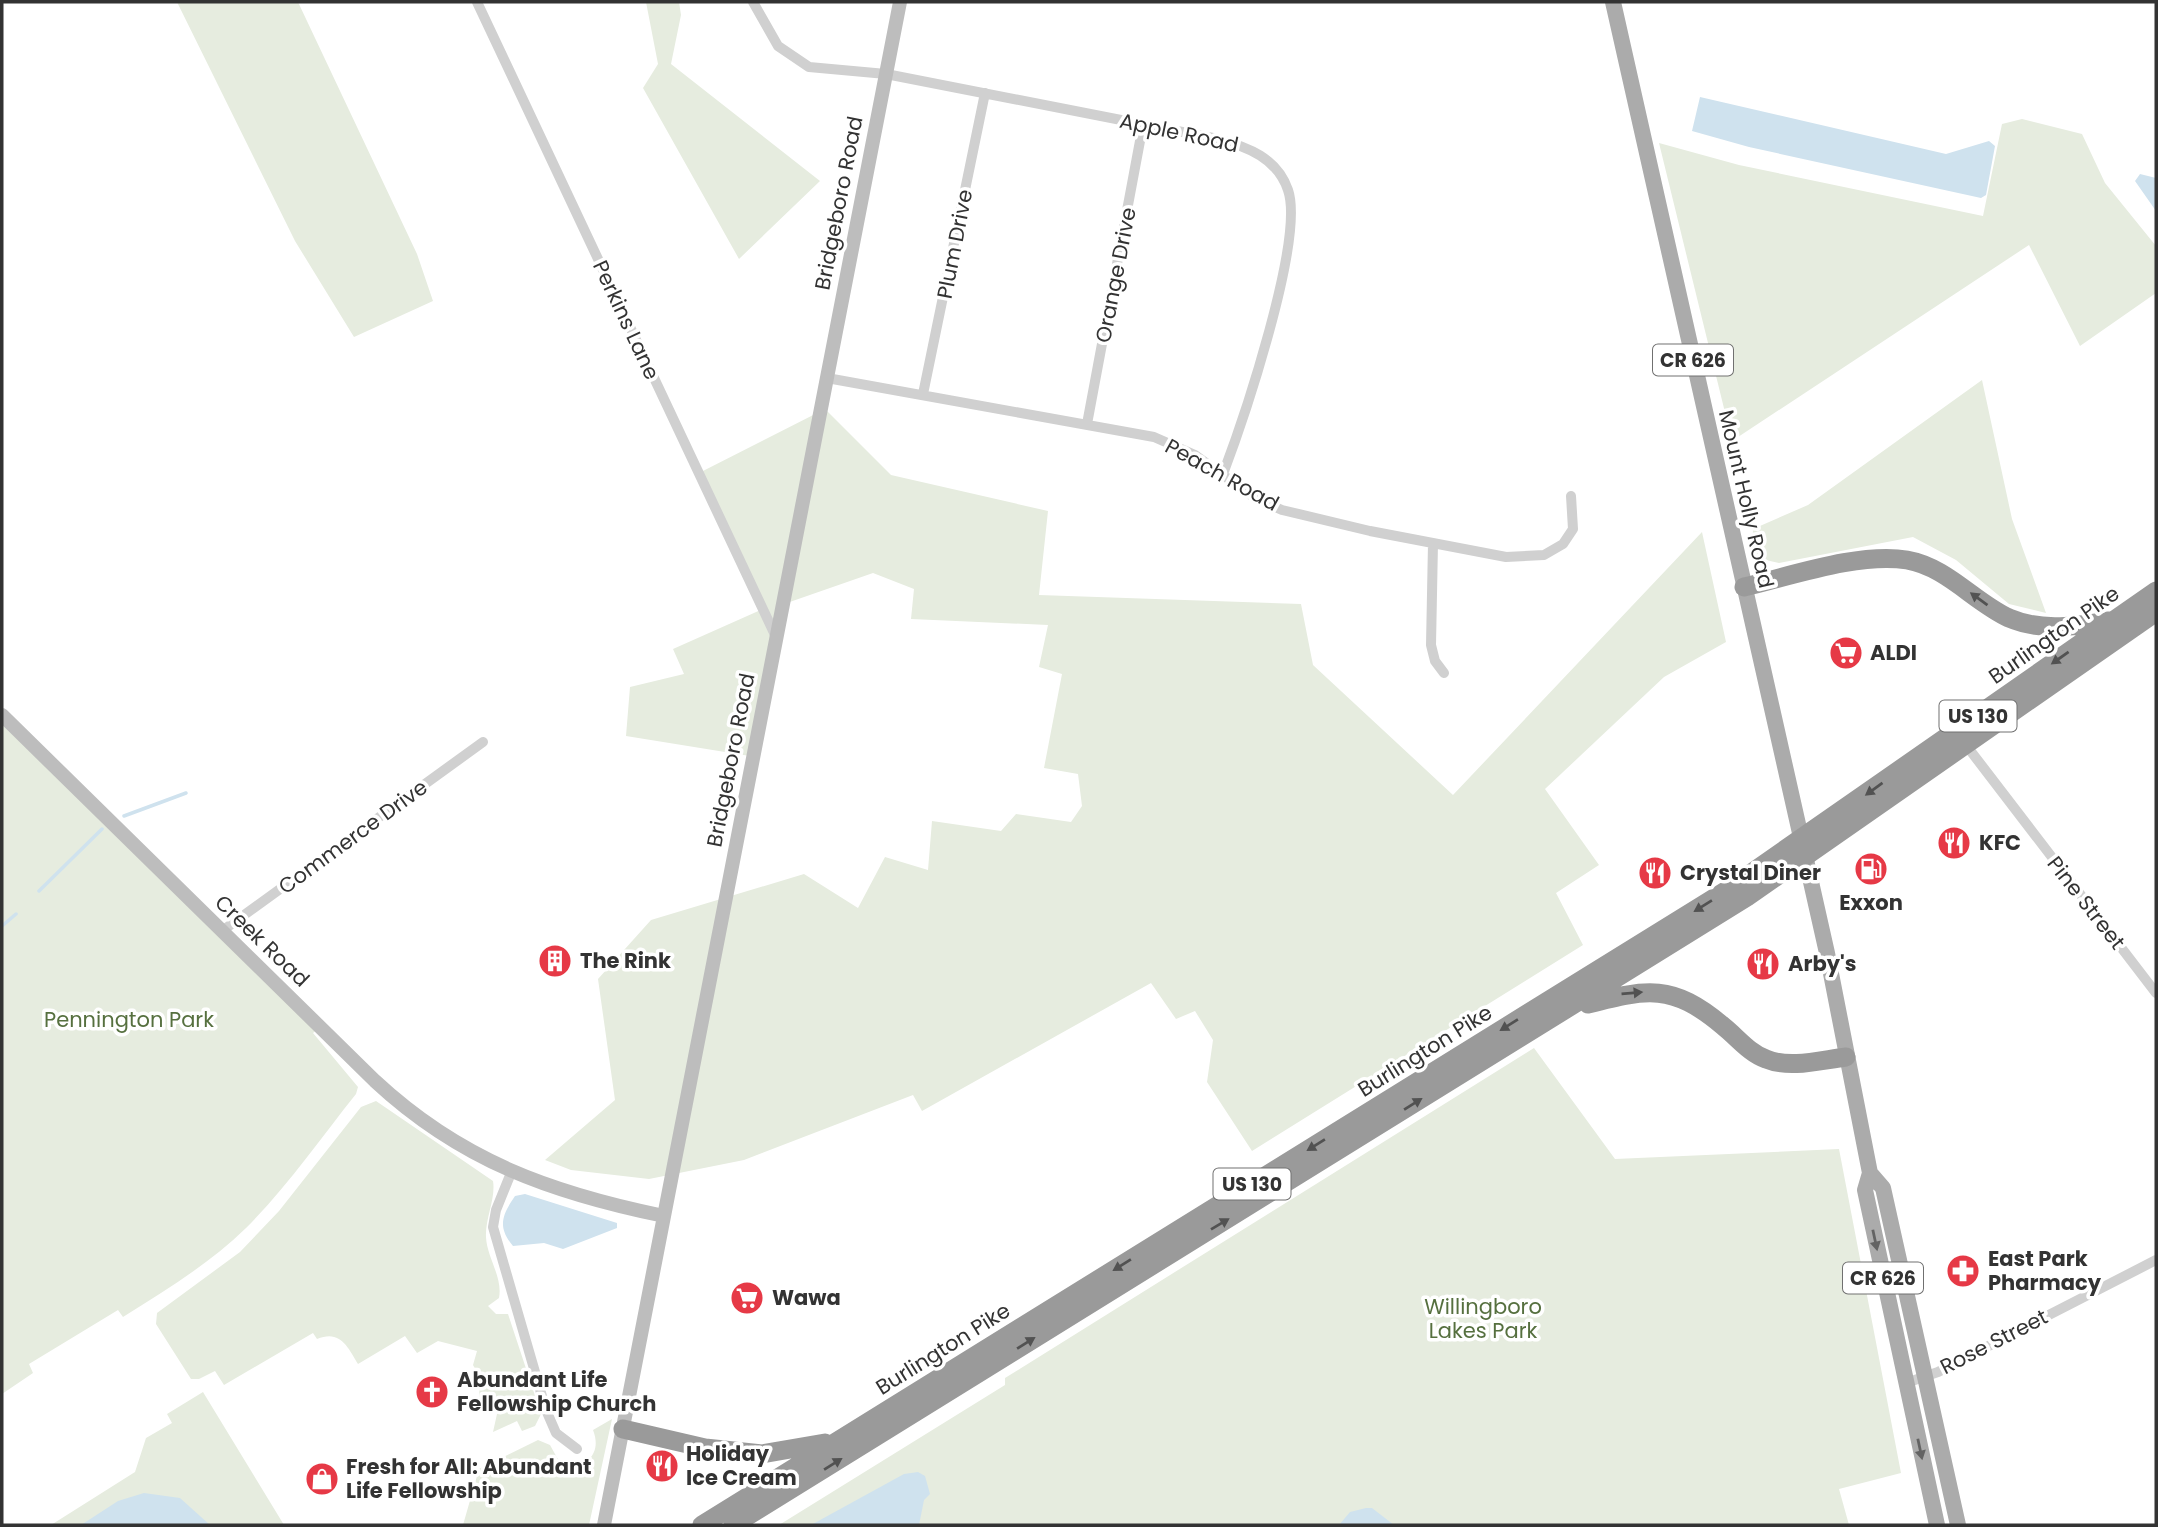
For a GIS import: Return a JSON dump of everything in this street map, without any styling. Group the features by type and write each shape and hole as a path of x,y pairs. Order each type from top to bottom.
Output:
{"highway":[{"path":"1744,587 1873,559 1909,560 1941,574 2009,618 2029,624 2050,628 2114,621"},
{"name":"Burlington Pike","path":"702,1525 1678,922 1802,850 2156,591"},
{"name":"Burlington Pike","path":"733,1525 1566,1009 1802,850 1966,745 2156,612"},
{"path":"1566,1009 1631,992 1668,995 1701,1010 1765,1059 1791,1063 1846,1057"},
{"path":"623,1429 705,1448 762,1454 837,1441"}],"main road":[{"name":"Mount Holly Road","path":"1613,2 1802,850"},
{"name":"CR 626","path":"1802,850 1827,953 1870,1173 1865,1190 1937,1525"},
{"name":"CR 626","path":"1870,1173 1883,1188 1958,1525"}],"street":[{"name":"Perkins Lane","path":"477,2 776,638"},
{"name":"Apple Road","path":"753,2 778,46 797,61 820,70 886,74 1218,139 1256,152 1275,167 1291,200 1286,250 1270,324 1223,474"},
{"name":"Bridgeboro Road","path":"604,1525 900,2"},
{"name":"Plum Drive","path":"923,394 985,93"},
{"name":"Orange Drive","path":"1087,424 1143,125"},
{"name":"Peach Road","path":"827,378 1153,437 1195,455 1255,498 1282,510 1506,557 1544,555 1554,551 1570,537 1574,520 1571,496"},
{"path":"1433,543 1431,645 1435,661 1444,673"},
{"name":"Creek Road","path":"2,715 406,1109 461,1147 511,1173 587,1199 664,1216"},
{"name":"Commerce Drive","path":"222,931 484,742"},
{"name":"Pine Street","path":"1966,745 2156,993"},
{"path":"511,1173 496,1210 493,1227 498,1254 546,1410 556,1433 577,1449"},
{"name":"Rose Street","path":"1906,1383 1924,1377 2156,1260"}],"green space":[{"path":"177,2 298,2 417,254 433,301 354,337 295,241"},
{"path":"646,2 679,2 681,15 671,64 820,181 739,259 643,88 658,64"},
{"path":"2022,119 2082,134 2105,183 2156,246 2156,293 2080,346 2029,245 1732,441 1659,143 1739,165 1983,216 2002,124"},
{"path":"1982,380 2012,519 2046,613 2009,604 1956,560 1913,537 1779,563 1752,557 1753,529 1808,505"},
{"path":"825,409 891,475 1048,511 1039,595 1301,604 1313,665 1453,795 1702,532 1726,642 1664,677 1545,789 1599,865 1556,893 1583,945 1252,1151 1207,1082 1213,1040 1195,1011 1176,1019 1151,983 922,1111 913,1095 744,1160 649,1179 571,1170 545,1160 615,1100 598,979 651,920 804,874 858,908 885,857 928,870 932,821 1001,831 1016,814 1071,822 1082,806 1078,774 1044,768 1062,674 1039,667 1048,625 911,619 914,589 873,573 784,604 756,757 626,736 630,687 684,674 673,649 765,608 699,473"},
{"name":"Pennington Park","path":"2,715 320,1027 313,1033 358,1087 356,1094 289,1179 232,1241 187,1276 123,1317 118,1310 29,1364 33,1373 2,1394"},
{"name":"Willingboro Lakes Park","path":"1534,1048 1615,1159 1839,1149 1901,1473 1839,1489 1849,1525 779,1525 1005,1385 1005,1378"},
{"path":"376,1101 493,1181 486,1237 500,1290 499,1298 488,1306 496,1314 508,1314 541,1414 535,1426 522,1431 517,1421 493,1432 499,1405 479,1399 480,1378 473,1365 477,1351 438,1341 417,1353 405,1336 358,1364 342,1341 332,1336 317,1339 313,1333 224,1385 215,1371 199,1379 191,1379 156,1324 157,1313 240,1252 279,1211 361,1107"},
{"path":"203,1392 284,1525 51,1525 135,1472 146,1438 172,1423 167,1414"},
{"path":"612,1419 589,1525 463,1525 479,1469 538,1440 550,1445 560,1463 584,1463 593,1454 595,1447 593,1430"}],"water":[{"path":"1700,97 1946,154 1989,141 1995,146 1986,195 1981,198 1749,147 1692,131"},
{"path":"2140,174 2156,178 2156,211 2135,181"},
{"path":"525,1194 617,1223 617,1228 563,1249 544,1243 513,1246 503,1227 504,1215 515,1196"},
{"path":"918,1472 925,1476 930,1494 924,1500 919,1525 811,1525 904,1474"},
{"path":"144,1493 180,1498 210,1525 81,1525 118,1501"},
{"path":"1372,1508 1394,1525 1339,1525 1350,1512"}],"waterway":[{"path":"124,816 186,793"},
{"path":"39,891 102,829"},
{"path":"2,926 16,914"}],"place":[{"name":"ALDI","path":"1846,653"},
{"name":"KFC","path":"1954,843"},
{"name":"Exxon","path":"1871,869"},
{"name":"Crystal Diner","path":"1655,873"},
{"name":"The Rink","path":"555,961"},
{"name":"Arby's","path":"1763,964"},
{"name":"East Park Pharmacy","path":"1963,1271"},
{"name":"Wawa","path":"747,1298"},
{"name":"Abundant Life Fellowship Church","path":"432,1392"},
{"name":"Holiday Ice Cream","path":"662,1466"},
{"name":"Fresh for All: Abundant Life Fellowship","path":"322,1479"}]}
